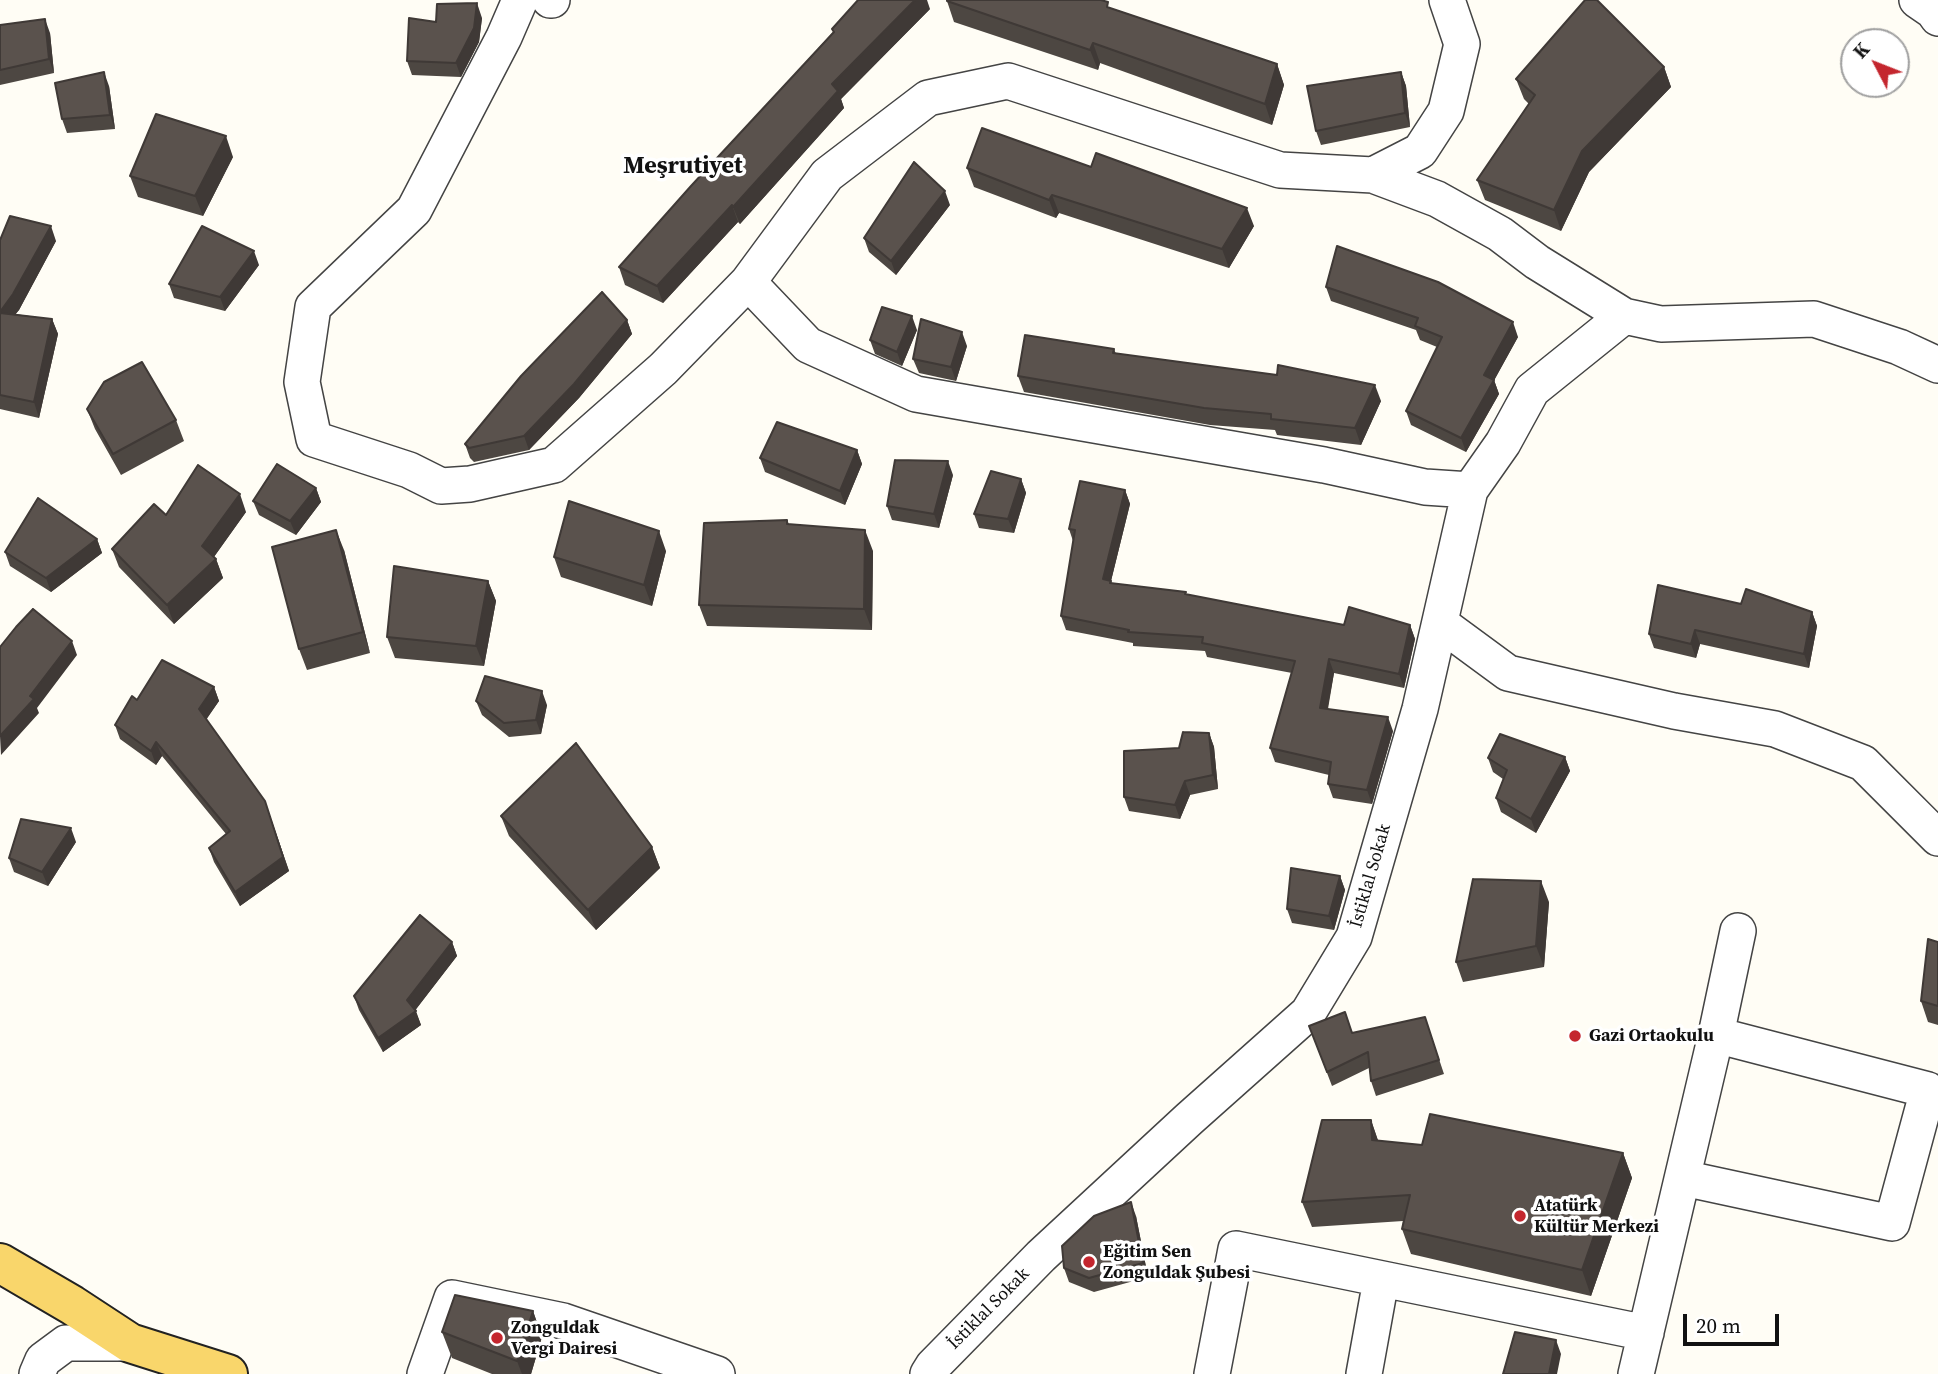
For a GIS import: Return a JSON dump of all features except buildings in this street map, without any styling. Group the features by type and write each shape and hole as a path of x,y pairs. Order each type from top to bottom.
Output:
{"main road":[{"path":"0,1263 130,1343 228,1374"}],"street":[{"path":"504,37 505,0"},
{"path":"520,0 504,37 414,210 313,307 302,382 314,439 409,470 441,486 470,484 554,465 663,369 748,282 827,175 928,99 1008,81 1280,170 1373,175 1437,199 1500,234 1537,262 1624,316 1661,324 1814,319 1899,347 1938,365"},
{"path":"1373,175 1420,151 1446,111 1462,44 1447,0"},
{"path":"1917,0 1938,18"},
{"path":"748,282 808,345 916,394 1324,465 1425,487 1470,490"},
{"name":"İstiklal Sokak","path":"929,1374 933,1366 1041,1256 1308,1013 1353,937 1420,709 1470,490 1503,443 1532,390 1624,316"},
{"path":"1440,623 1508,673 1674,711 1775,729 1863,763 1938,838"},
{"path":"1636,1374 1738,931"},
{"path":"1683,1178 1892,1223 1928,1090 1716,1035"},
{"path":"1212,1374 1236,1249 1646,1333"},
{"path":"1364,1374 1381,1280"},
{"path":"425,1374 452,1298 563,1321 717,1374"},
{"path":"37,1374 43,1360 66,1343 130,1343"}],"place":[{"name":"Gazi Ortaokulu","path":"1575,1036"},
{"name":"Atatürk Kültür Merkezi","path":"1520,1216"},
{"name":"Eğitim Sen Zonguldak Şubesi","path":"1089,1262"},
{"name":"Zonguldak Vergi Dairesi","path":"497,1338"}],"district":[{"name":"Meşrutiyet","path":"683,167"}]}
